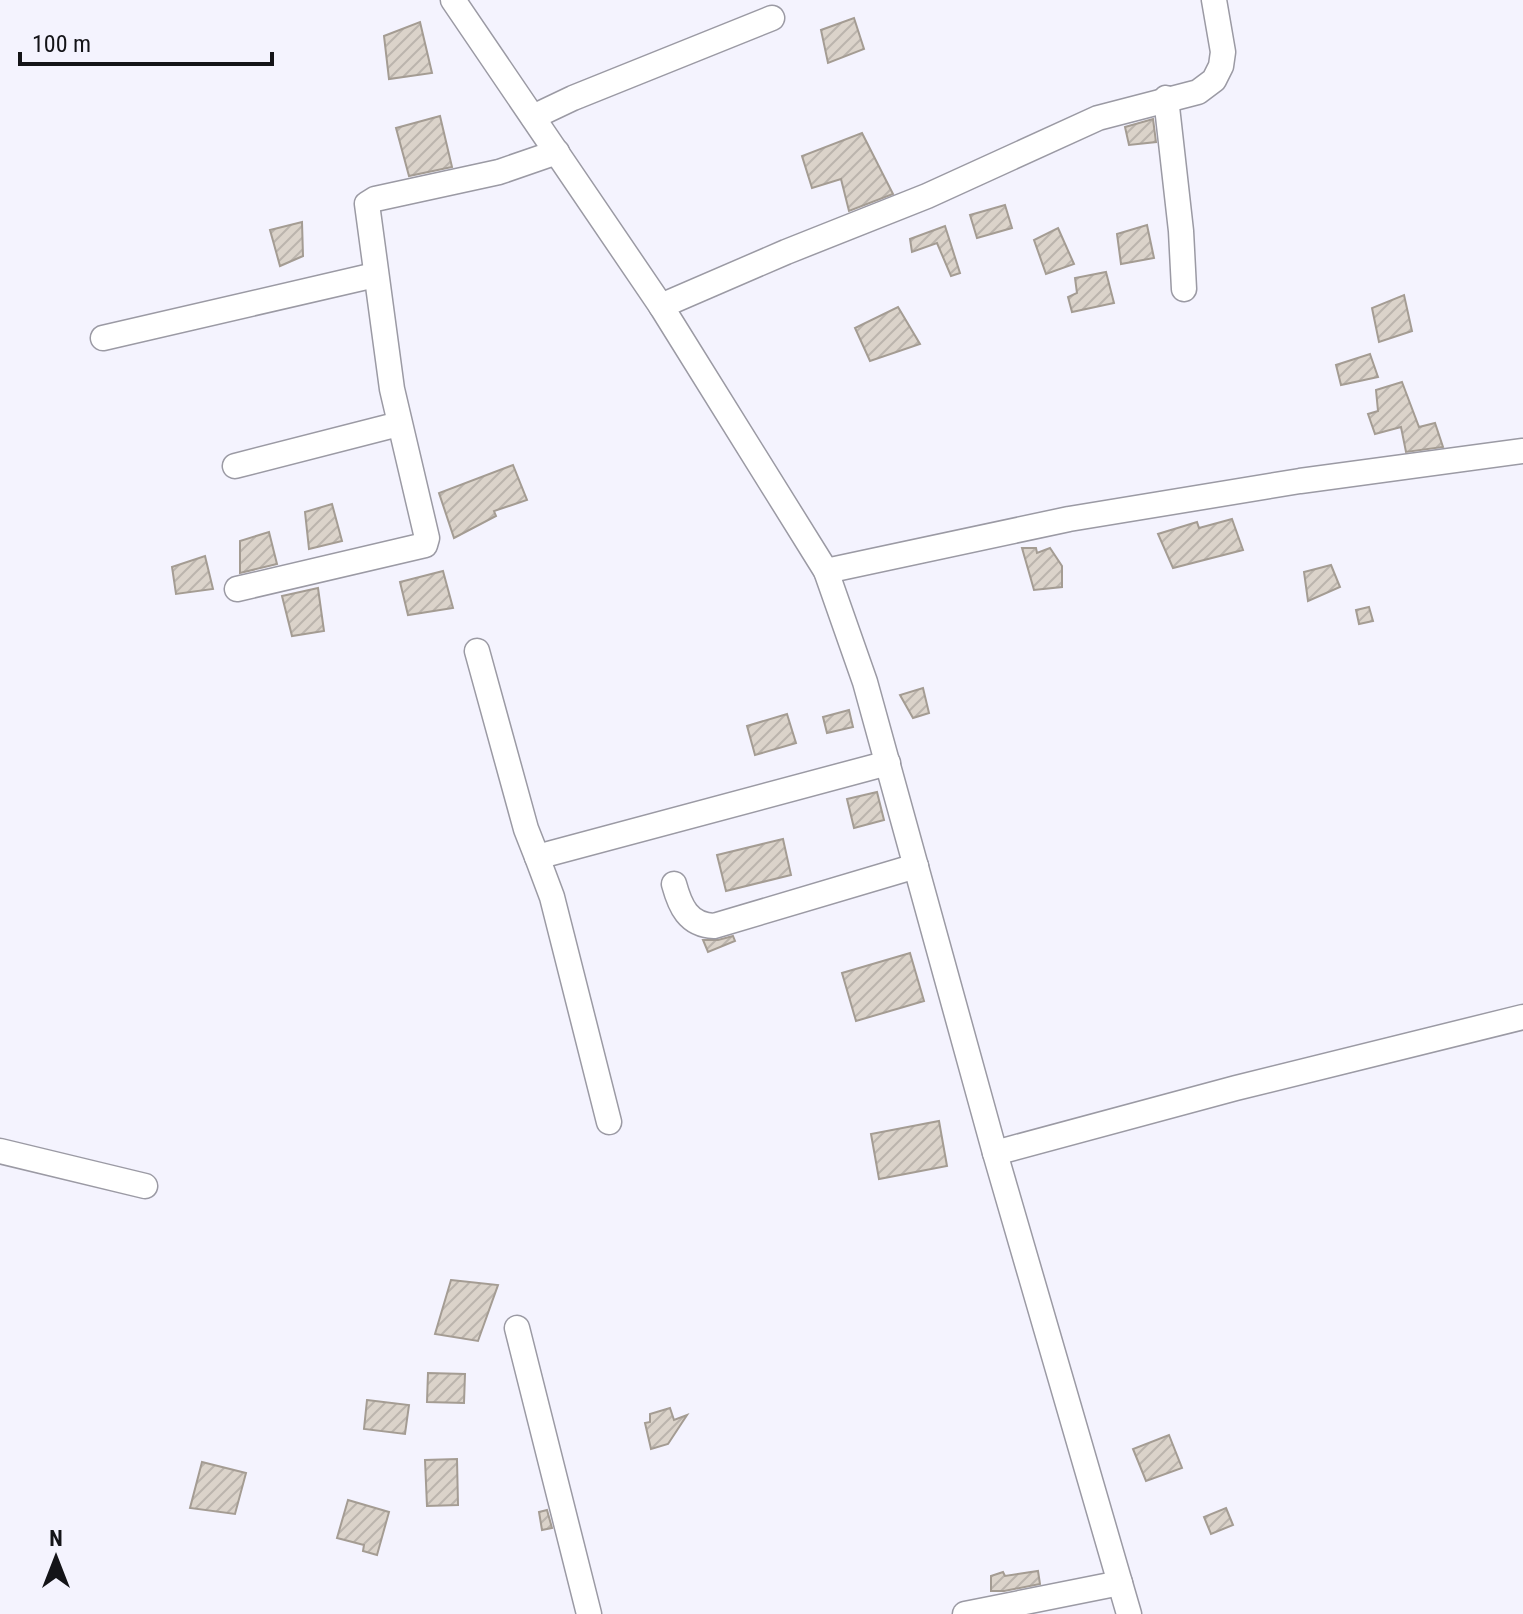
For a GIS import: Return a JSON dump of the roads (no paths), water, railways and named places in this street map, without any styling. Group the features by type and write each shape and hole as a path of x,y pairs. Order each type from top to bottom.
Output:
{"street":[{"path":"453,0 661,306 826,571 865,682 995,1153 1129,1614"},
{"path":"661,306 927,196 1098,118 1198,92 1214,80 1221,66 1223,52 1214,0"},
{"path":"533,117 772,18"},
{"path":"1166,98 1181,231 1184,289"},
{"path":"237,589 425,545 427,538 399,424 367,204 499,172 557,152"},
{"path":"103,338 375,275"},
{"path":"235,466 399,424"},
{"path":"826,571 1069,519 1300,481 1523,451"},
{"path":"477,651 526,829 552,897 609,1122"},
{"path":"537,857 888,763"},
{"path":"674,884 680,907 689,917 703,925 714,926 916,866"},
{"path":"995,1153 1236,1088 1523,1017"},
{"path":"0,1151 145,1186"},
{"path":"517,1328 589,1614"},
{"path":"965,1614 1120,1583"}]}
